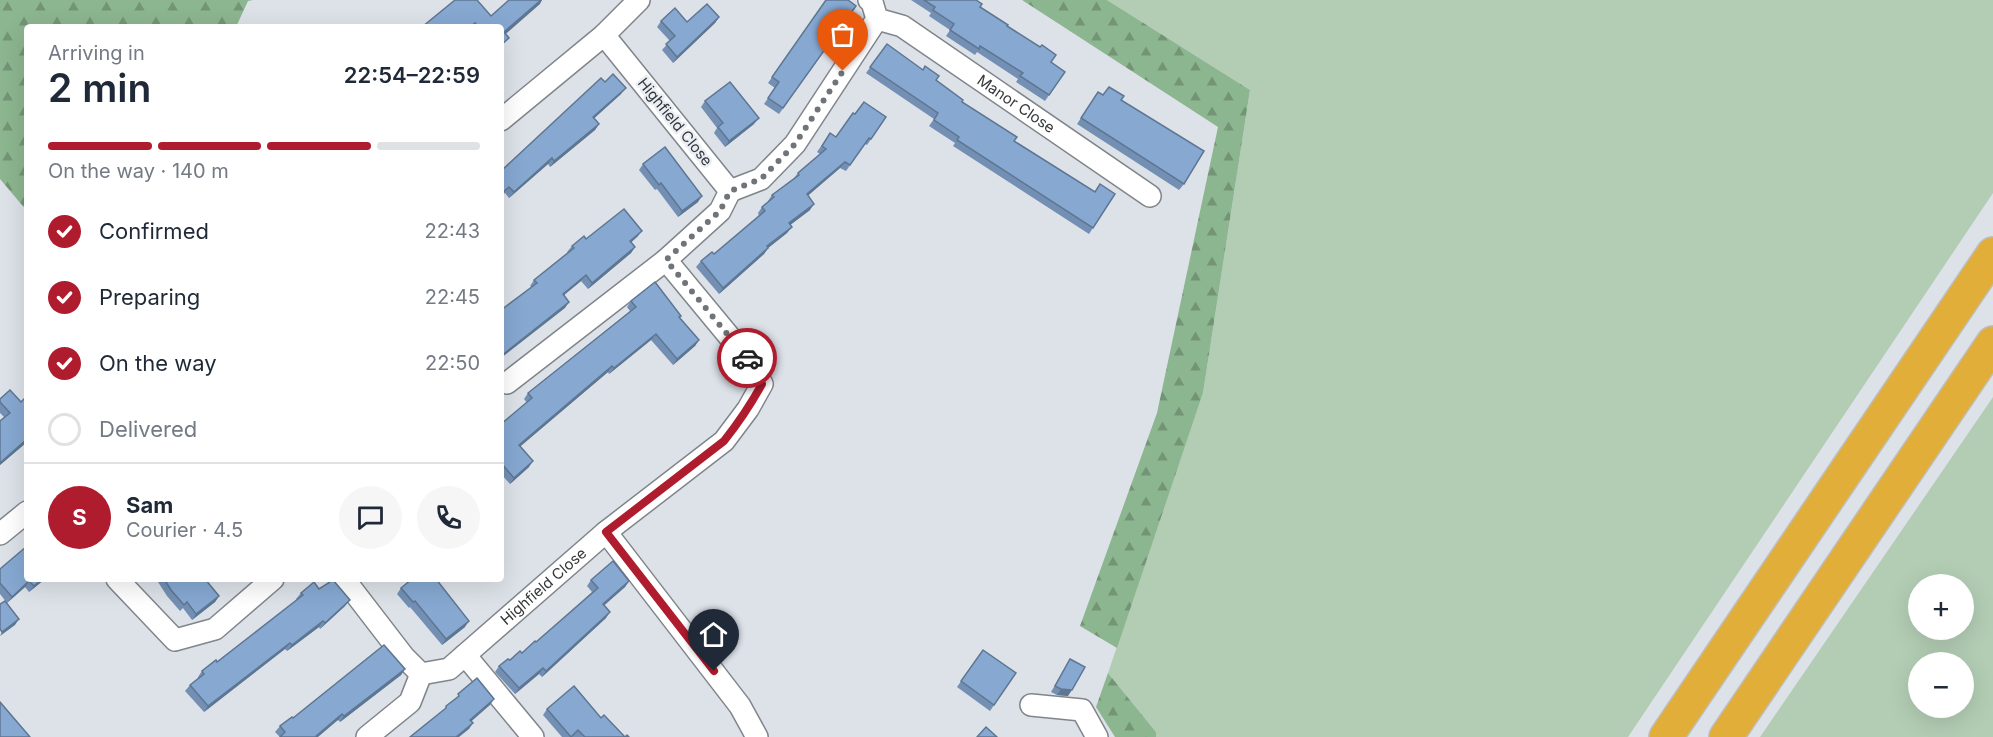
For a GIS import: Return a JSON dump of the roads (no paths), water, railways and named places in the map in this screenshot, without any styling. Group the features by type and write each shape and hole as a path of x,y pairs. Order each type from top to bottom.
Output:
{"highway":[{"path":"1666,737 1993,254"},
{"path":"1726,737 1993,343"}],"street":[{"path":"504,117 604,34 639,0"},
{"name":"Manor Close","path":"730,191 761,179 795,144 873,9 902,26 1150,196"},
{"name":"Highfield Close","path":"604,34 730,191"},
{"path":"507,383 666,260 720,211 730,191"},
{"name":"Highfield Close","path":"421,674 449,669 606,532 724,441 748,409 762,384 752,364 666,260"},
{"path":"0,534 24,514"},
{"path":"606,532 741,706 757,737"},
{"path":"120,582 175,640 215,629 270,582"},
{"path":"346,582 404,657 421,674 410,702 367,737"},
{"path":"465,655 533,737"},
{"path":"1031,705 1082,710 1097,737"}]}
